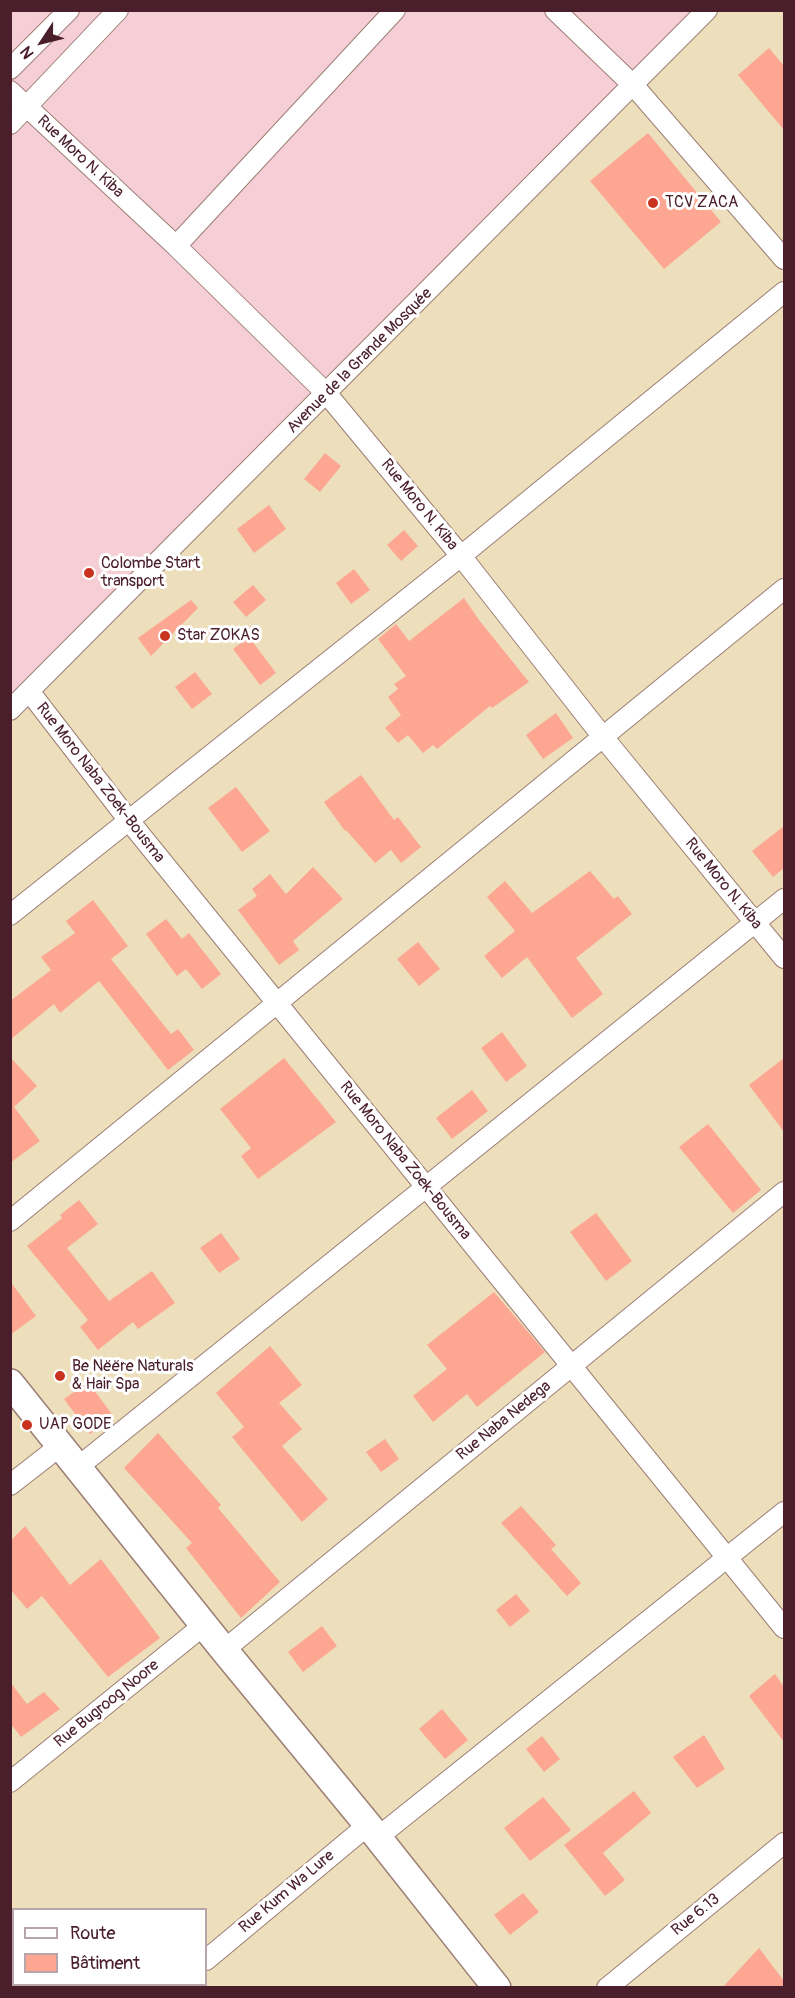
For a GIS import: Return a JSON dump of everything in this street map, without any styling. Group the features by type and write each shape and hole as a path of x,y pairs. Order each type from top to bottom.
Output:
{"main road":[{"path":"10,1383 224,1650 373,1831 497,1988"}],"street":[{"path":"10,69 69,10"},
{"path":"10,124 118,10"},
{"path":"176,246 395,10"},
{"path":"555,10 634,86 784,259"},
{"name":"Avenue de la Grande Mosquée","path":"17,701 327,394 707,10"},
{"name":"Rue Moro N. Kiba","path":"10,91 176,246 327,394 461,556 603,737 784,958"},
{"path":"10,915 130,822 461,556 784,292"},
{"path":"10,1221 784,589"},
{"name":"Rue Moro Naba Zoek-Bousma","path":"17,701 130,822 784,1628"},
{"path":"78,1467 784,899"},
{"name":"Rue Naba Nedega","path":"224,1650 784,1192"},
{"path":"10,1485 60,1446"},
{"name":"Rue Kum Wa Lure","path":"207,1959 728,1558 784,1512"},
{"name":"Rue Bugroog Noore","path":"10,1782 204,1625"},
{"name":"Rue 6.13","path":"607,1988 784,1842"}],"shaded area":[{"path":"11,11 707,11 11,710"}],"building":[{"path":"769,48 784,66 784,130 738,75"},
{"path":"648,133 721,222 664,269 590,181"},
{"path":"325,453 341,466 320,492 304,479"},
{"path":"269,505 286,529 254,553 237,529"},
{"path":"404,530 418,546 401,561 387,545"},
{"path":"354,569 370,590 351,604 336,583"},
{"path":"253,585 266,600 246,617 233,602"},
{"path":"464,598 529,682 492,708 490,706 437,749 433,745 423,753 408,735 398,743 385,728 401,715 388,697 398,689 394,684 406,676 378,639 396,624 409,641"},
{"path":"191,600 198,608 151,656 138,638"},
{"path":"249,637 276,673 260,685 233,649"},
{"path":"195,672 212,694 192,709 175,687"},
{"path":"556,713 573,738 543,759 526,735"},
{"path":"361,775 394,820 398,817 421,847 401,863 391,850 375,863 345,831 324,802"},
{"path":"236,787 270,831 242,852 208,808"},
{"path":"784,826 784,868 773,877 752,851"},
{"path":"313,867 343,899 293,941 299,950 279,965 238,910 257,896 252,889 270,874 286,894"},
{"path":"590,871 614,899 618,896 632,914 576,958 603,994 572,1018 527,957 502,978 484,956 515,931 487,897 505,881 532,913"},
{"path":"93,900 128,946 111,959 171,1034 178,1029 194,1050 168,1070 99,981 60,1013 54,1004 10,1040 10,1001 51,970 41,957 75,933 66,921"},
{"path":"166,919 182,939 189,933 221,974 202,989 186,969 177,976 146,934"},
{"path":"418,942 440,969 419,986 397,959"},
{"path":"502,1032 527,1066 506,1082 481,1048"},
{"path":"10,1057 37,1086 14,1107 40,1141 10,1163"},
{"path":"284,1058 336,1122 258,1179 241,1156 251,1148 220,1109"},
{"path":"784,1058 784,1132 749,1085"},
{"path":"472,1090 488,1111 452,1139 436,1118"},
{"path":"708,1124 761,1190 733,1213 679,1147"},
{"path":"79,1200 98,1224 67,1248 109,1301 152,1271 175,1303 138,1329 133,1322 98,1350 80,1327 88,1320 27,1246 62,1218 60,1215"},
{"path":"596,1213 632,1261 606,1281 570,1232"},
{"path":"221,1233 240,1259 219,1273 200,1248"},
{"path":"10,1281 36,1316 10,1335"},
{"path":"494,1292 545,1352 477,1407 467,1394 433,1422 413,1396 447,1369 427,1345"},
{"path":"270,1346 302,1385 279,1403 302,1429 282,1446 328,1499 302,1522 232,1437 244,1427 216,1393"},
{"path":"88,1382 114,1417 90,1434 64,1399"},
{"path":"158,1433 221,1505 218,1508 280,1582 241,1618 186,1548 192,1543 124,1468"},
{"path":"385,1439 399,1459 381,1472 366,1452"},
{"path":"521,1506 556,1545 551,1549 581,1583 567,1596 501,1523"},
{"path":"25,1526 70,1585 101,1559 160,1638 108,1677 42,1596 27,1609 10,1589 10,1541"},
{"path":"516,1594 530,1611 510,1627 496,1610"},
{"path":"322,1626 337,1646 303,1672 288,1652"},
{"path":"775,1674 784,1687 784,1742 749,1696"},
{"path":"10,1682 27,1704 44,1692 60,1709 21,1737 10,1723"},
{"path":"442,1709 468,1740 445,1759 419,1729"},
{"path":"704,1735 725,1769 697,1788 673,1757"},
{"path":"542,1736 560,1759 544,1772 526,1749"},
{"path":"634,1791 651,1813 603,1853 625,1880 605,1896 564,1845"},
{"path":"543,1797 571,1830 530,1861 504,1828"},
{"path":"523,1893 539,1912 510,1935 494,1915"},
{"path":"759,1948 784,1981 784,1988 722,1988"}],"place":[{"name":"TCV ZACA","path":"653,203"},
{"name":"Colombe Start transport","path":"89,573"},
{"name":"Star ZOKAS","path":"165,636"},
{"name":"Be Nëëre Naturals & Hair Spa","path":"60,1376"},
{"name":"UAP GODE","path":"27,1425"}]}
